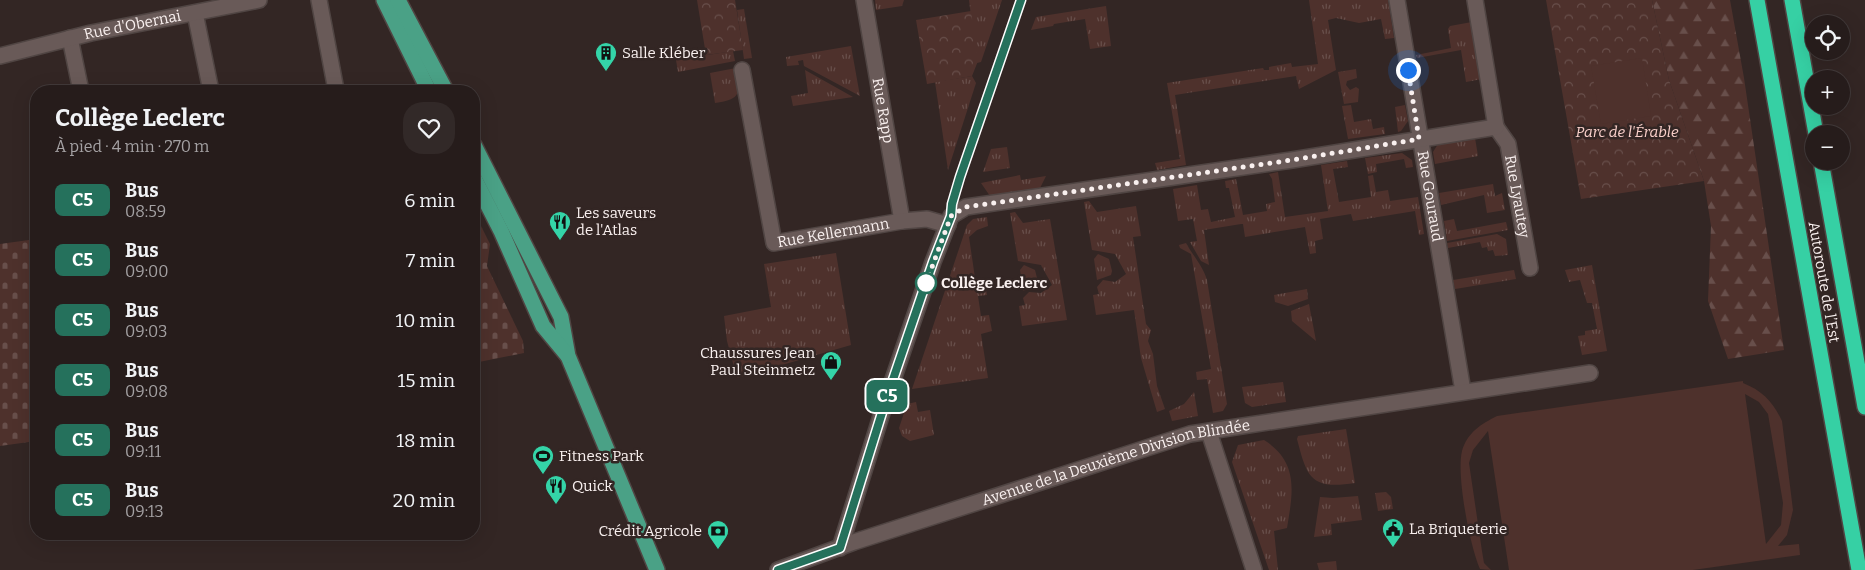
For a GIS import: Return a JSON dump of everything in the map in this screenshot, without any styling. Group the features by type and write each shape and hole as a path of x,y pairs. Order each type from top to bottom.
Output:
{"highway":[{"name":"Autoroute de l’Est","path":"1757,0 1859,570"},
{"path":"1792,0 1814,125"},
{"name":"Autoroute de l’Est","path":"1823,170 1865,407"}],"main road":[{"path":"384,0 426,85"},
{"path":"398,0 443,85"},
{"path":"480,157 561,317 568,356 657,570"},
{"path":"480,190 501,231 543,326 568,356"}],"street":[{"name":"Rue d'Obernai","path":"0,56 70,38 259,0"},
{"path":"319,0 335,85"},
{"name":"Rue Rapp","path":"864,0 902,221"},
{"name":"Rue Gouraud","path":"1397,0 1419,139 1464,391"},
{"name":"Rue Lyautey","path":"1475,0 1496,128 1508,144 1530,268"},
{"name":"Rue d'Obernai","path":"195,13 210,85"},
{"name":"Rue d'Obernai","path":"70,38 80,85"},
{"name":"Rue Kellermann","path":"742,70 774,243 902,221 950,220"},
{"path":"840,548 885,403 950,220 966,207 1292,160 1496,128"},
{"name":"Avenue de la Deuxième Division Blindée","path":"778,570 1190,434 1590,372"},
{"path":"1209,432 1254,570"}],"green space":[{"path":"697,0 735,0 743,50 706,55"},
{"path":"875,0 904,0 902,6 876,10"},
{"path":"969,0 1002,0 981,62 977,63"},
{"path":"1309,0 1388,0 1394,38 1385,39 1381,19 1359,23 1336,18 1328,20 1336,70 1299,89 1296,76 1175,95 1186,165 1157,170 1155,163 1180,159 1167,83 1263,68 1264,70 1269,70 1269,67 1291,63 1292,67 1318,64"},
{"name":"Parc de l'Érable","path":"1546,0 1652,0 1669,80 1704,181 1581,199"},
{"path":"1652,0 1730,0 1744,78 1784,350 1728,359 1708,301 1711,226 1704,181 1669,80"},
{"path":"1106,6 1111,46 1090,49 1085,19 1031,30 1036,17"},
{"path":"744,9 752,58 744,59 737,10"},
{"path":"971,11 978,61 972,76 927,84 916,20"},
{"path":"1472,22 1482,79 1466,82 1461,50 1417,58 1416,55 1451,48 1448,29 1450,26"},
{"path":"851,46 860,96 804,66 803,60 798,61 799,65 787,66 786,57"},
{"path":"733,51 735,61 678,72 676,60"},
{"path":"1642,58 1651,116 1601,124 1591,66"},
{"path":"736,68 737,94 730,100 715,103 710,73"},
{"path":"1356,69 1357,78 1347,81 1346,85 1350,90 1356,87 1359,89 1358,102 1344,104 1338,72"},
{"path":"805,70 853,97 793,106 791,96 808,93"},
{"path":"972,76 976,83 948,170 935,82"},
{"path":"1351,105 1354,122 1371,119 1373,129 1384,127 1385,134 1348,139 1342,106"},
{"path":"1405,105 1408,121 1401,131 1398,132 1395,107"},
{"path":"1475,138 1478,156 1435,164 1433,152 1438,144"},
{"path":"1007,147 1010,168 983,172 991,149"},
{"path":"1402,153 1412,160 1413,167 1406,168 1404,159 1376,164 1377,172 1368,174 1365,158"},
{"path":"1347,161 1348,167 1333,169 1339,202 1371,197 1368,176 1373,175 1376,192 1388,190 1390,201 1418,197 1424,234 1419,235 1415,211 1353,221 1351,214 1320,219 1323,239 1315,241 1316,253 1310,254 1305,227 1245,237 1243,224 1241,224 1204,230 1209,265 1201,261 1190,242 1197,241 1193,219 1178,221 1173,189 1197,185 1201,210 1208,209 1211,222 1235,217 1229,188 1226,188 1225,181 1236,179 1243,215 1267,211 1266,204 1275,202 1272,179 1269,174 1278,172 1285,217 1328,211 1321,165"},
{"path":"1020,175 1021,180 1046,176 1040,188 990,196 981,183"},
{"path":"1493,184 1495,196 1502,193 1505,210 1487,213 1484,195 1441,205 1439,193"},
{"path":"1089,201 1097,212 1136,206 1141,236 1133,237 1146,324 1151,330 1148,341 1153,354 1157,386 1165,409 1157,412 1141,358 1134,310 1096,315 1093,295 1099,294 1097,287 1103,280 1115,282 1126,274 1115,254 1092,250 1084,202"},
{"path":"1015,212 1023,223 1050,219 1067,320 1022,326 1019,306 1025,305 1023,298 1029,292 1041,293 1052,285 1041,265 1018,261 1010,213"},
{"path":"987,217 988,226 977,230 969,237 975,278 984,279 987,295 978,296 981,316 989,315 992,331 981,334 988,378 912,389 967,225 973,219"},
{"path":"1454,219 1457,231 1506,222 1508,230 1447,241 1444,221"},
{"path":"480,224 490,244 487,266 523,341 524,353 480,362"},
{"path":"1497,234 1506,239 1508,255 1495,256 1493,250 1488,251 1487,247 1482,248 1480,242 1448,248 1447,243"},
{"path":"30,240 30,442 0,446 0,244"},
{"path":"1186,243 1207,280 1227,404 1223,411 1213,413 1207,379 1197,380 1196,372 1211,369 1191,254 1180,248 1179,245"},
{"path":"836,253 851,345 737,378 727,341 724,316 771,307 764,264"},
{"path":"1098,254 1109,259 1112,271 1111,275 1097,280 1094,259"},
{"path":"1024,265 1035,270 1038,282 1036,286 1023,291 1020,270"},
{"path":"1592,265 1607,351 1582,355 1578,336 1585,335 1585,331 1597,329 1592,303 1587,303 1580,280 1569,282 1565,270"},
{"path":"1514,270 1516,279 1455,289 1453,280"},
{"path":"1307,289 1308,299 1288,306 1275,302 1274,295"},
{"path":"1309,304 1316,341 1292,321 1291,311"},
{"path":"1743,381 1743,383 1767,398 1782,421 1793,510 1787,535 1778,546 1799,544 1800,555 1693,570 1509,570 1488,431 1473,450 1469,463 1484,563 1491,570 1480,569 1472,544 1462,493 1462,451 1471,434 1485,422 1497,416","holes":["1745,394 1759,402 1768,414 1783,503 1781,525 1766,544"]},
{"path":"1283,382 1286,402 1252,407 1245,403 1242,387"},
{"path":"1194,392 1198,416 1172,421 1169,411 1184,404"},
{"path":"916,402 918,412 930,410 934,435 910,441 902,436 899,428 907,404"},
{"path":"1346,429 1355,483 1328,484 1313,478 1304,463 1297,439 1298,436"},
{"path":"1264,440 1283,458 1291,479 1292,490 1287,528 1274,531 1278,570 1269,570 1232,462 1238,445"},
{"path":"1386,492 1391,497 1393,509 1378,511 1375,493"},
{"path":"1358,496 1362,520 1331,524 1332,535 1314,537 1320,497"},
{"path":"1336,561 1337,570 1319,570 1317,563"}],"bus line":[{"name":"C5","path":"778,570 840,548 880,416 933,262 951,216 952,204 960,177 1021,0"}],"place":[{"name":"Salle Kléber","path":"606,72"},
{"name":"Les saveurs de l'Atlas","path":"560,241"},
{"name":"Collège Leclerc","path":"926,283"},
{"name":"Chaussures Jean Paul Steinmetz","path":"831,381"},
{"name":"Fitness Park","path":"543,475"},
{"name":"Quick","path":"556,505"},
{"name":"La Briqueterie","path":"1393,548"},
{"name":"Crédit Agricole","path":"718,550"}],"route":[{"path":"926,283 951,216 966,207 1292,160 1419,139 1408,70"}]}
